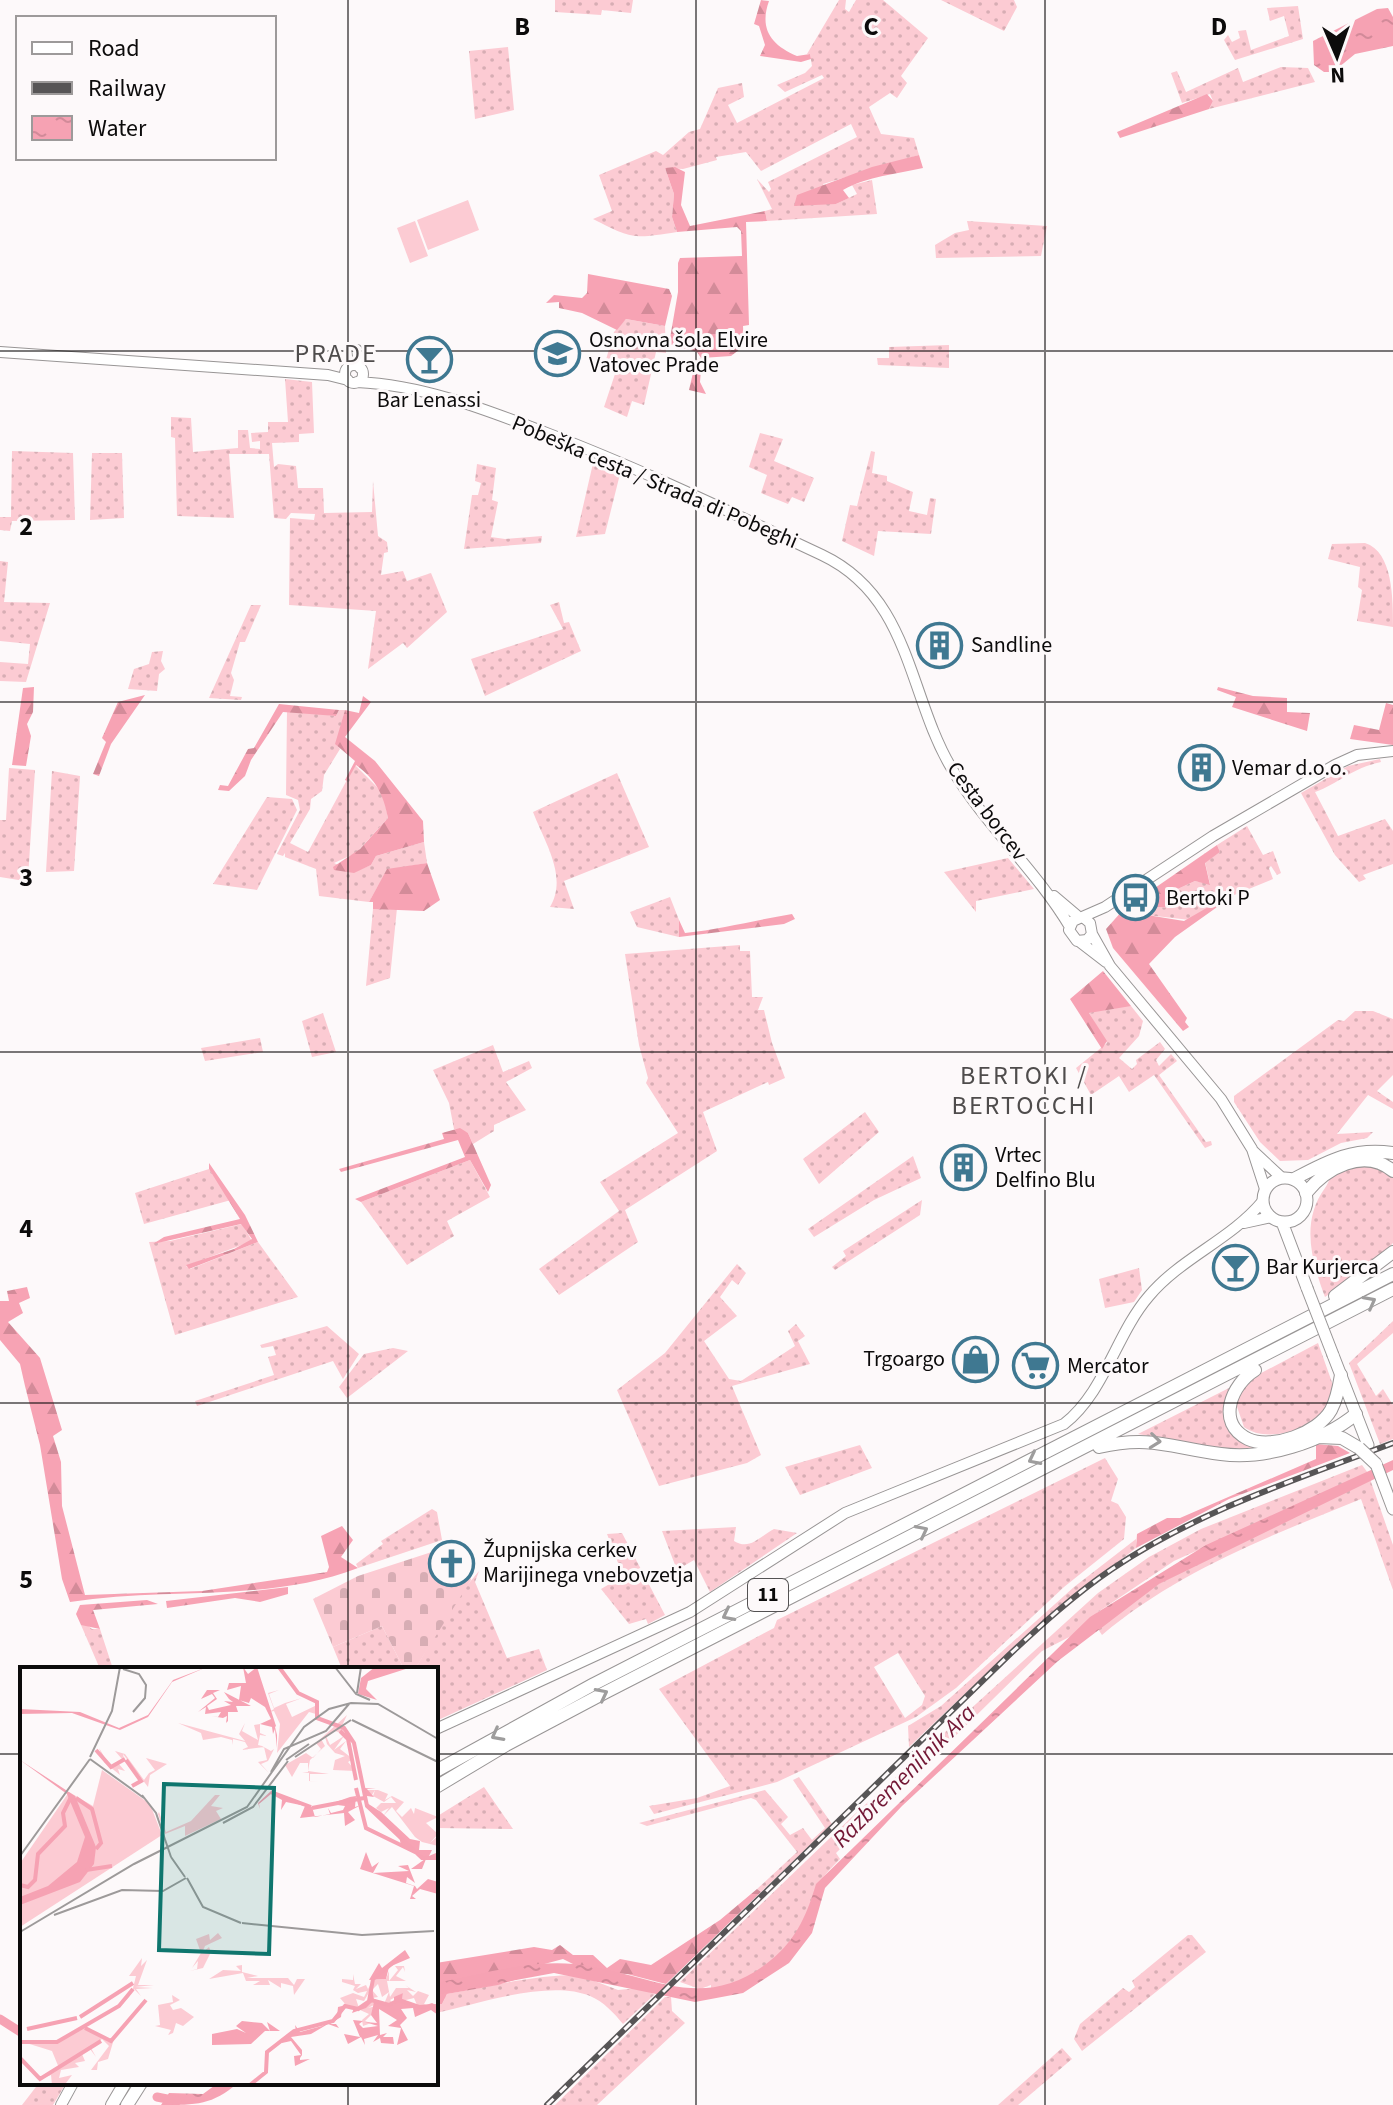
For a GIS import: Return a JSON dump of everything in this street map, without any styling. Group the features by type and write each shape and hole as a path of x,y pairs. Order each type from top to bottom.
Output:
{"highway":[{"path":"1288,1178 1347,1153 1393,1153"},
{"path":"1306,1193 1332,1171 1351,1161 1368,1160 1393,1171"},
{"path":"1271,1338 1369,1274 1393,1252"},
{"name":"11","path":"438,1770 594,1684 1393,1274"},
{"name":"11","path":"438,1786 543,1725 1297,1341 1393,1289"},
{"path":"1297,1341 1279,1357 1242,1378 1232,1392 1229,1408 1232,1423 1249,1439 1270,1442 1305,1431 1325,1418 1356,1414"},
{"path":"1325,1418 1338,1396 1341,1375"},
{"path":"1078,1452 1143,1440 1239,1456 1258,1454 1315,1437 1343,1425 1356,1414"},
{"path":"1315,1437 1342,1438 1364,1447 1376,1464"},
{"path":"112,2105 134,2085"},
{"path":"128,2105 134,2085"}],"main road":[{"path":"1295,1249 1299,1217 1307,1204 1306,1193 1288,1178 1265,1189 1262,1202 1295,1249 1356,1414 1364,1447"},
{"path":"1276,1220 1299,1217"},
{"path":"1376,1464 1393,1509"}],"street":[{"name":"Pobeška cesta / Strada di Pobeghi","path":"0,352 328,375 354,373 376,383 468,403 651,475 828,558 874,595"},
{"name":"Cesta borcev","path":"874,595 906,650 951,768 1050,893 1070,927 1071,936 1110,966"},
{"path":"1080,942 1087,924 1105,907 1213,836 1357,755 1393,751"},
{"name":"Cesta borcev","path":"1050,893 1087,924"},
{"path":"1070,927 1087,924"},
{"path":"1087,924 1110,966 1221,1099 1252,1149 1265,1189"},
{"path":"1252,1149 1288,1178"},
{"path":"438,1728 690,1612 845,1513 1064,1424 1082,1408 1135,1314 1157,1287 1244,1223 1262,1202"},
{"path":"1244,1223 1276,1220"},
{"path":"61,2105 72,2085"}],"green space":[{"path":"555,0 633,0 631,13 602,10 601,15 555,12"},
{"path":"761,0 769,1 767,28 774,41 797,56 810,54 811,59 801,62 760,56 765,45 759,26 754,24"},
{"path":"839,0 846,0 845,9 849,12 856,0 883,0 928,38 901,76 907,83 897,98 890,93 869,107 881,134 914,138 919,155 823,184 836,204 857,194 852,185 872,180 877,214 767,221 765,211 772,209 757,179 769,192 768,182 857,137 851,124 761,171 746,152 716,157 717,160 683,169 665,168 674,194 672,217 677,232 633,236 593,219 612,211 599,175 656,151 663,155 689,132 700,129 718,88 742,83 744,97 728,105 737,123 824,78 822,75 785,92 777,85 805,73 812,66 810,54 807,54"},
{"path":"941,0 1014,0 1017,7 1004,31"},
{"path":"1298,6 1303,39 1235,60 1224,40 1228,35 1232,42 1240,38 1238,31 1246,30 1251,50 1289,36 1284,16 1270,21 1267,8"},
{"path":"508,47 514,110 475,119 469,51"},
{"path":"1281,67 1308,68 1315,82 1209,109 1213,101 1210,94 1182,103 1171,73 1177,71 1186,92 1238,68 1243,82"},
{"path":"1207,94 1213,101 1209,109 1120,138 1117,132"},
{"path":"919,155 923,168 853,185 843,190 849,198 836,204 794,206 797,195 872,167"},
{"path":"675,167 685,172 681,205 690,226 765,211 767,221 746,222 749,325 743,326 744,346 731,356 702,358 700,382 706,394 689,390 696,360 701,358 697,352 669,344 678,292 678,263 680,258 742,256 741,231 737,227 677,232 672,217 674,194 665,168"},
{"path":"468,200 479,230 428,250 417,220"},
{"path":"415,221 428,256 410,263 397,228"},
{"path":"967,221 1047,226 1041,256 936,258 935,245 955,233 969,230"},
{"path":"588,274 669,289 672,296 665,326 626,319 617,330 582,313 559,308 559,302 546,303 554,295 582,298 587,293"},
{"path":"626,319 665,326 666,353 656,352 644,405 632,401 627,417 604,407 615,374 603,370 614,332"},
{"path":"949,345 949,368 878,365 877,358 889,358 889,347"},
{"path":"285,379 312,382 314,433 299,434 299,442 272,443 274,467 278,464 296,466 298,488 323,488 324,513 372,512 373,481 378,536 387,542 388,552 384,553 381,575 403,571 407,581 431,573 447,612 407,648 403,643 368,669 376,611 289,605 290,518 314,520 315,514 291,513 286,519 274,518 269,454 229,454 234,518 177,516 175,438 171,437 171,417 191,418 193,452 238,448 238,430 248,430 250,448 260,449 260,441 252,442 251,433 268,432 268,422 288,422"},
{"path":"760,433 783,439 774,461 814,478 804,502 792,497 788,504 761,493 767,475 749,467"},
{"path":"12,451 73,453 75,520 12,521 10,531 0,530 0,517 11,517"},
{"path":"871,451 875,452 872,473 887,476 887,481 913,492 909,511 927,515 930,498 936,499 931,534 878,531 874,556 842,541 850,505 857,506"},
{"path":"92,453 122,453 124,518 90,520"},
{"path":"594,459 621,470 605,534 576,537"},
{"path":"477,464 496,468 492,500 498,502 491,537 542,536 541,543 464,549 472,495 478,495 481,483 475,481"},
{"path":"1365,543 1381,556 1390,578 1393,627 1357,621 1362,590 1358,587 1360,567 1328,559 1332,544"},
{"path":"0,561 8,562 4,602 50,603 26,682 0,681 0,662 28,664 30,644 0,641"},
{"path":"559,602 564,623 569,622 581,651 485,696 471,659 563,629 550,605"},
{"path":"251,605 261,605 245,642 240,642 231,673 234,680 230,696 242,697 241,700 209,698"},
{"path":"163,651 161,661 165,669 159,674 157,691 128,689 134,669 149,664 152,652"},
{"path":"34,687 33,712 27,724 31,736 26,766 12,765 23,688"},
{"path":"1218,687 1253,696 1287,698 1287,712 1310,713 1307,731 1232,707 1236,697 1217,690"},
{"path":"145,695 111,744 99,776 93,774 106,742 102,738 118,702"},
{"path":"363,696 371,702 345,737 375,761 423,821 424,842 376,856 371,865 354,873 334,870 333,867 360,849 388,818 378,788 363,771 356,765 345,780 355,761 335,744 345,710 359,713"},
{"path":"1386,703 1393,705 1393,745 1350,739 1354,725 1379,730"},
{"path":"279,704 339,710 336,716 283,712 251,760 245,776 229,791 218,790 220,785 228,786 248,749 254,748"},
{"path":"287,710 336,716 339,710 345,710 336,744 340,749 324,775 322,791 311,799 310,809 290,843 308,852 355,765 383,793 388,818 356,853 334,863 354,872 371,865 376,856 424,842 427,863 387,870 369,902 319,896 316,869 285,857 285,853 283,856 277,854 300,810 298,800 286,795"},
{"path":"1380,759 1381,762 1362,768 1315,792 1338,836 1385,819 1393,831 1393,864 1363,875 1366,879 1359,882 1335,855 1301,793 1348,766"},
{"path":"9,768 35,770 28,878 31,882 0,877 0,820 6,820"},
{"path":"52,771 80,776 74,871 46,872"},
{"path":"617,773 649,847 564,881 574,909 550,907 555,896 556,872 533,812"},
{"path":"267,797 292,799 297,810 257,890 213,884"},
{"path":"1247,826 1263,855 1273,851 1281,873 1277,875 1271,866 1273,879 1217,902 1190,920 1147,915 1144,906 1170,908 1169,893 1195,881 1210,884 1205,862 1220,852 1217,845"},
{"path":"1217,845 1220,852 1205,863 1210,885 1195,881 1169,893 1170,908 1144,906 1147,915 1184,921 1217,902 1227,900 1175,937 1149,964 1187,1018 1185,1022 1189,1027 1183,1031 1113,948 1106,929 1123,910"},
{"path":"1008,858 1034,889 976,901 976,912 944,872"},
{"path":"427,863 440,900 424,911 373,909 373,902 369,902 387,869"},
{"path":"670,897 679,920 679,937 637,927 630,912"},
{"path":"397,908 390,978 366,986 373,909"},
{"path":"792,914 795,919 784,924 679,937 679,920 685,933"},
{"path":"740,945 740,951 750,951 752,997 763,997 758,1010 764,1010 785,1078 769,1085 768,1082 703,1112 717,1151 625,1210 638,1242 559,1295 539,1269 619,1211 600,1182 678,1133 646,1083 648,1078 639,1045 625,954"},
{"path":"1103,971 1131,1006 1089,1013 1107,1041 1102,1049 1070,999"},
{"path":"1113,1006 1131,1006 1143,1021 1139,1036 1119,1058 1132,1069 1137,1064 1136,1060 1160,1042 1165,1049 1156,1060 1159,1066 1171,1054 1177,1061 1159,1075 1206,1142 1211,1141 1212,1145 1205,1148 1154,1075 1129,1092 1119,1076 1091,1095 1076,1068 1107,1043 1089,1013"},
{"path":"1355,1011 1373,1011 1393,1019 1393,1075 1377,1091 1393,1102 1393,1109 1368,1095 1337,1134 1373,1132 1367,1138 1341,1143 1308,1160 1280,1161 1260,1142 1234,1102 1234,1096 1338,1020 1344,1021"},
{"path":"323,1013 336,1052 312,1057 302,1021"},
{"path":"260,1038 263,1052 205,1061 201,1048"},
{"path":"493,1045 503,1072 529,1061 532,1068 506,1082 526,1110 494,1125 494,1131 473,1144 468,1133 454,1129 449,1103 433,1070"},
{"path":"865,1112 879,1132 819,1184 803,1159"},
{"path":"460,1128 468,1133 491,1185 488,1192 470,1160 361,1202 355,1199 465,1157 458,1140 341,1172 339,1169 444,1139 442,1133"},
{"path":"913,1156 921,1178 874,1200 814,1237 808,1229"},
{"path":"470,1160 490,1197 447,1221 454,1236 407,1265 361,1202"},
{"path":"209,1163 245,1215 258,1242 189,1269 186,1265 234,1249 252,1239 241,1224 153,1244 164,1237 240,1219 209,1169"},
{"path":"1370,1165 1393,1175 1393,1243 1374,1264 1325,1297 1311,1242 1317,1201 1333,1174 1346,1168"},
{"path":"209,1169 231,1200 144,1224 135,1193"},
{"path":"922,1200 920,1215 835,1270 832,1267 846,1256 843,1251"},
{"path":"242,1224 252,1241 186,1266 190,1269 258,1242 298,1297 175,1335 149,1242 170,1241"},
{"path":"737,1264 746,1273 738,1285 732,1280 720,1297 737,1316 704,1341 729,1379 741,1381 795,1346 788,1331 796,1324 805,1336 798,1341 810,1364 732,1386 761,1455 747,1463 659,1486 617,1390 665,1353"},
{"path":"1139,1268 1142,1290 1134,1302 1105,1308 1099,1279"},
{"path":"27,1287 30,1298 19,1303 23,1313 8,1322 40,1358 62,1430 53,1436 61,1462 62,1506 85,1595 202,1591 327,1572 329,1567 321,1536 342,1526 353,1540 341,1557 358,1568 288,1586 70,1602 62,1579 40,1445 20,1364 0,1340 0,1301 9,1301 7,1291"},
{"path":"1393,1321 1393,1333 1357,1364 1376,1396 1383,1389 1393,1405 1393,1439 1380,1444 1349,1363"},
{"path":"327,1326 359,1354 343,1379 333,1361 197,1406 195,1401 274,1375 268,1357 276,1355 273,1346 262,1348 260,1345"},
{"path":"1318,1343 1334,1388 1324,1411 1308,1424 1286,1432 1263,1434 1244,1427 1235,1401 1250,1379"},
{"path":"393,1348 408,1351 347,1398 339,1387 364,1354"},
{"path":"1229,1388 1225,1421 1261,1448 1230,1451 1138,1434"},
{"path":"1316,1444 1338,1446 1350,1453 1229,1499 1136,1548 1137,1534 1167,1518 1180,1518 1316,1459"},
{"path":"860,1445 872,1468 800,1495 785,1467"},
{"path":"1105,1458 1118,1479 1111,1501 1118,1504 1126,1517 1124,1539 1064,1587 956,1688 916,1717 777,1782 654,1814 649,1806 697,1798 730,1786 659,1689 774,1628 777,1620","holes":["898,1653 925,1696 922,1705 905,1718 874,1667"]},
{"path":"1362,1465 1368,1473 1174,1561 1098,1612 1079,1632 1042,1651 836,1853 840,1859 819,1883 799,1935 773,1965 749,1980 723,1989 711,1990 711,1985 700,1989 680,1982 855,1814 1098,1593 1149,1557 1201,1529"},
{"path":"1370,1479 1393,1545 1393,1590 1361,1499 1259,1541 1193,1574 1131,1612 1102,1635 1096,1626 1140,1593"},
{"path":"432,1509 437,1512 442,1540 358,1568 356,1564 383,1544 381,1541"},
{"path":"736,1527 734,1541 740,1544 755,1541 774,1529 797,1533 710,1592 694,1560 677,1570 662,1531"},
{"path":"622,1533 665,1615 648,1624 646,1619 629,1624 601,1589 623,1576 607,1534"},
{"path":"1136,1539 1136,1548 1036,1626 909,1747 908,1726 941,1706 1074,1587"},
{"path":"444,1548 433,1555 437,1573 443,1578 465,1574 465,1568 469,1568 471,1580 416,1667 403,1667 382,1626 333,1647 313,1599 358,1576"},
{"path":"479,1571 475,1582 507,1658 539,1649 547,1670 438,1720 438,1667 416,1667 459,1595"},
{"path":"288,1587 288,1594 260,1602 235,1598 167,1608 166,1601"},
{"path":"147,1600 158,1604 93,1610 100,1629 81,1625 76,1614 80,1605"},
{"path":"81,1625 100,1629 112,1667 99,1667"},
{"path":"382,1626 403,1667 341,1667 333,1647"},
{"path":"799,1777 832,1824 761,1892 757,1889 797,1852 756,1800 751,1798 647,1826 639,1823 765,1790 788,1817 781,1824 790,1835 803,1828 812,1840 825,1828 793,1780"},
{"path":"484,1787 513,1829 438,1828 438,1816"},
{"path":"757,1889 761,1892 666,1984 627,1974 589,1972 563,1959 522,1970 524,1977 498,1985 447,1994 442,2004 438,2005 438,1963 534,1947 552,1950 560,1945 573,1955 593,1955 607,1968 620,1959 651,1965 720,1920"},
{"path":"1188,1935 1192,1935 1206,1952 1082,2051 1074,2039 1080,2024 1123,1988 1129,1992 1135,1987 1132,1981"},
{"path":"562,1975 579,1975 618,1990 638,1988 655,1994 623,2024 595,1998 574,1991 513,1995 438,2013 438,2005 442,2004 447,1994"},
{"path":"665,1997 671,1997 672,2011 685,2023 597,2105 555,2105"},
{"path":"1062,2048 1072,2059 1018,2105 998,2105"},
{"path":"37,2085 65,2085 53,2105 22,2105"}],"water":[{"path":"1388,8 1393,17 1393,46 1355,54 1333,72 1324,72 1314,65 1313,41 1377,9"},
{"path":"1393,1460 1393,1470 1159,1584 1058,1661 902,1806 825,1888 812,1933 789,1963 743,1993 695,2002 554,1973 438,1995 438,1983 504,1969 557,1963 600,1968 672,1986 695,1988 718,1986 741,1979 766,1964 784,1947 803,1919 816,1884 1090,1617 1206,1545"},
{"path":"215,2085 235,2085 212,2100 161,2105 169,2093 203,2094"}],"waterway":[{"name":"Razbremenilnik Ara","path":"0,2019 20,2032"},
{"name":"Razbremenilnik Ara","path":"157,2097 177,2101"}],"railway":[{"path":"547,2105 1008,1656 1085,1589 1145,1548 1213,1513 1393,1443"}],"place":[{"name":"Osnovna šola Elvire Vatovec Prade","path":"558,353"},
{"name":"Bar Lenassi","path":"429,359"},
{"name":"Sandline","path":"940,645"},
{"name":"Vemar d.o.o.","path":"1201,768"},
{"name":"Bertoki P","path":"1135,898"},
{"name":"Vrtec Delfino Blu","path":"964,1168"},
{"name":"Bar Kurjerca","path":"1235,1267"},
{"name":"Trgoargo","path":"976,1359"},
{"name":"Mercator","path":"1036,1366"},
{"name":"Župnijska cerkev Marijinega vnebovzetja","path":"452,1563"}],"district":[{"name":"PRADE","path":"336,353"},
{"name":"BERTOKI / BERTOCCHI","path":"1024,1090"}]}
